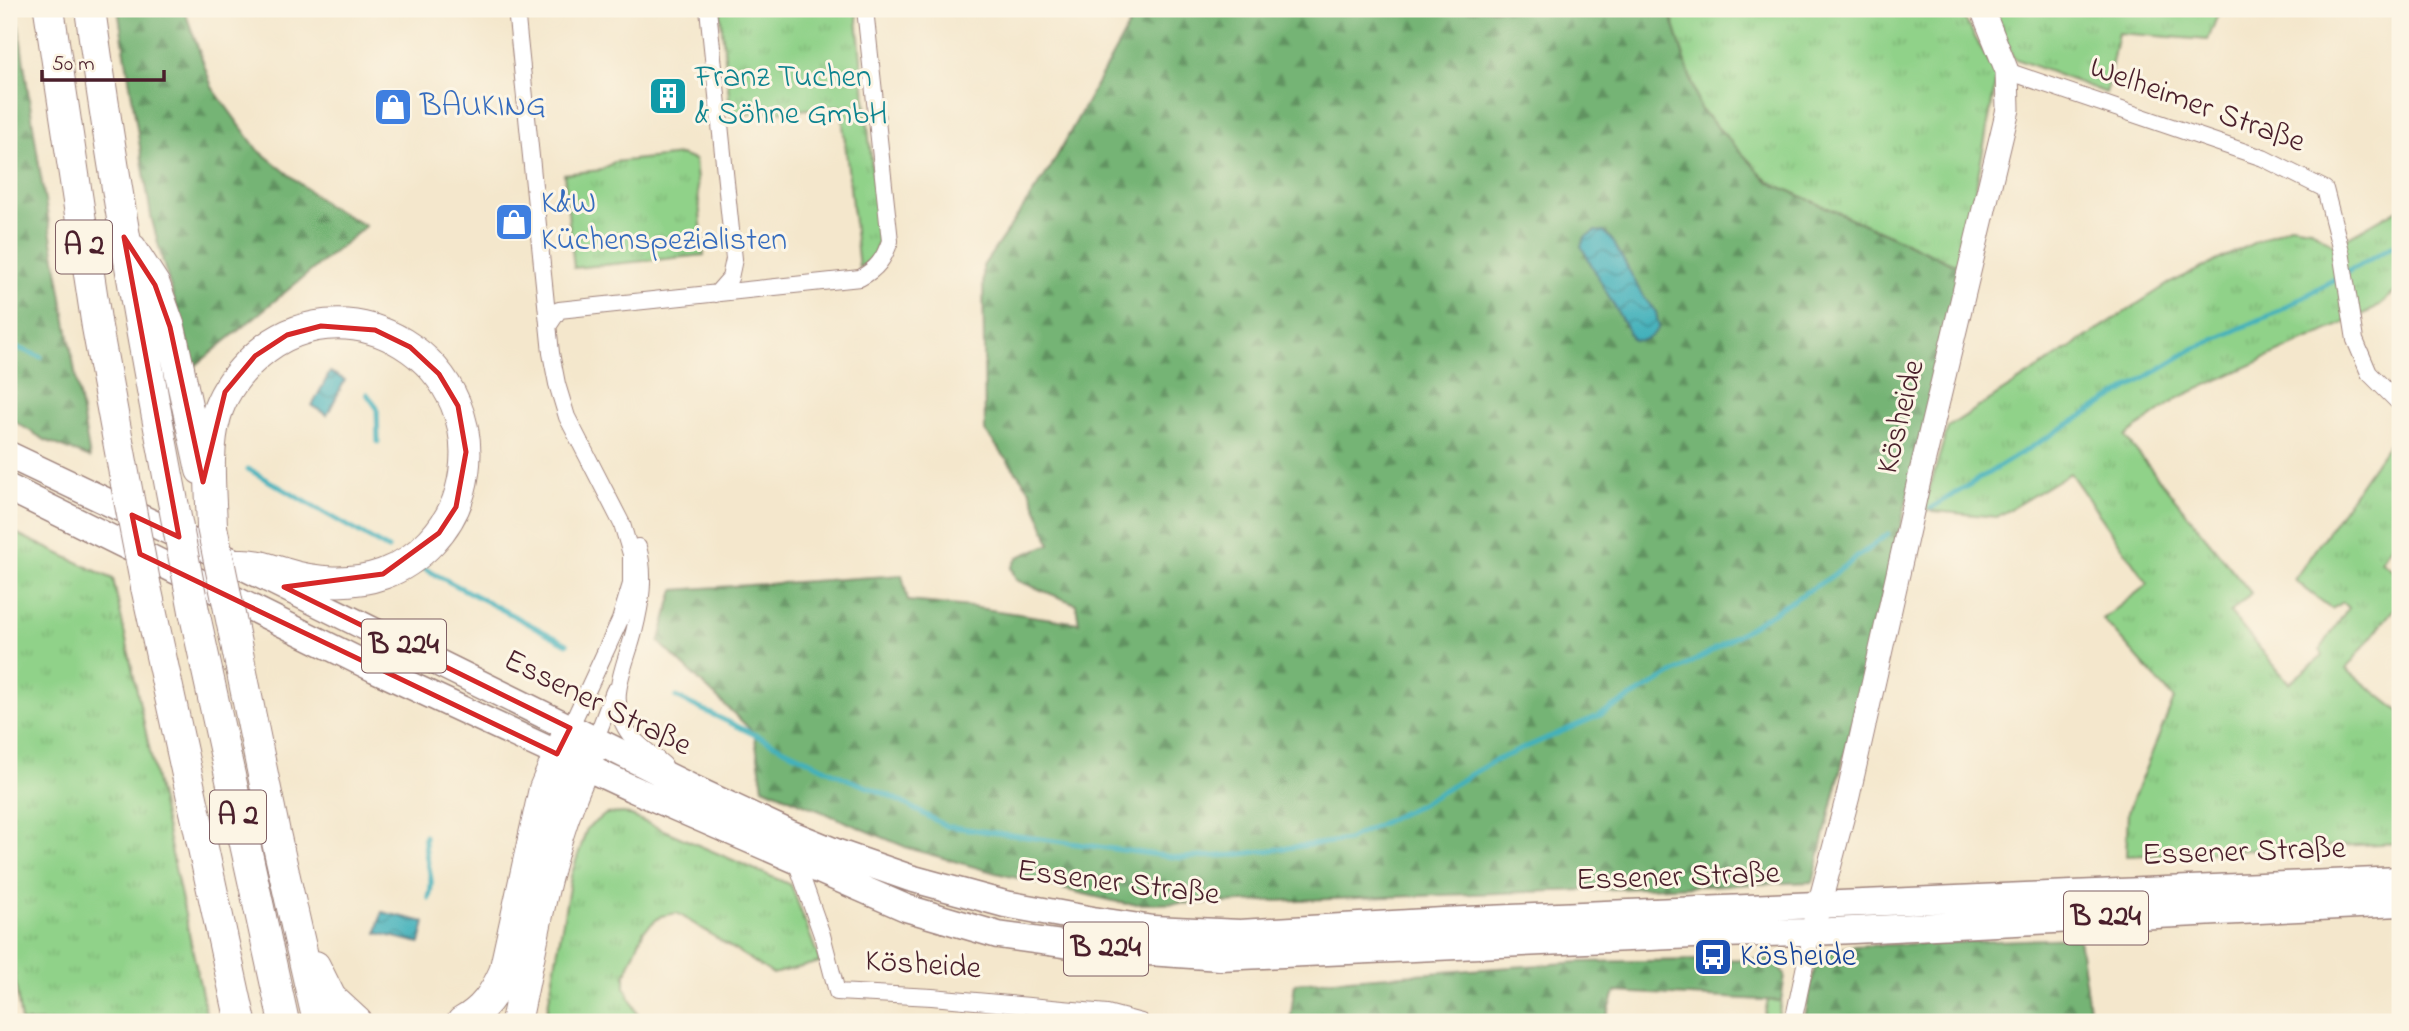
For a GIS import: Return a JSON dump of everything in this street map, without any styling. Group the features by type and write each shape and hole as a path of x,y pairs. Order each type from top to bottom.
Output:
{"highway":[{"name":"A 2","path":"49,9 97,327 146,587 241,1022"},
{"name":"A 2","path":"90,9 124,237 174,507 194,611 284,1022"},
{"path":"124,237 155,285 170,327 275,834 318,1022"},
{"path":"212,527 211,457 216,416 225,392 239,373 271,344 288,335 321,326 375,330 393,337 426,360 451,391 464,425 464,478 456,507 439,533 419,553 383,574 332,582 308,580 259,564 238,564"},
{"path":"462,1022 482,1008 495,992 503,972 544,789 577,747"},
{"path":"516,1022 545,885 569,802 577,747"},
{"path":"275,834 285,845 318,974 331,998 357,1022"}],"main road":[{"name":"Essener Straße","path":"9,454 238,564 577,747 796,861 919,912 998,935 1091,948 1220,957 2400,903"},
{"name":"Essener Straße","path":"9,488 375,669 692,788 813,843 910,878 1005,904 1153,929 1240,933 1443,921 2400,880"}],"street":[{"path":"516,9 557,384 567,417 622,524 631,554 631,584 577,747"},
{"path":"708,9 734,259 730,278 716,294"},
{"path":"549,325 559,310 860,278 873,271 885,257 890,241 865,9"},
{"path":"1982,9 2007,71"},
{"name":"Welheimer Straße","path":"2007,71 2263,158 2325,189 2341,251 2356,340 2369,373 2400,404"},
{"name":"Kösheide","path":"1793,1022 1818,905 1848,796 1920,476 2000,145 2008,109 2007,71"},
{"path":"577,747 619,677 633,635 642,590 642,560 631,523 603,488"},
{"path":"619,677 618,706 631,736 692,788"},
{"name":"Kösheide","path":"796,861 822,935 837,992 932,997 1094,1012 1141,1022"}],"highlighted area":[{"path":"124,237 155,285 170,327 203,482 225,392 255,356 287,335 321,326 375,330 410,347 439,374 458,406 466,452 456,507 439,533 383,574 284,587 570,728 557,754 140,554 132,515 179,537"}],"green space":[{"path":"9,9 16,9 40,172 90,458 45,440 9,418"},
{"path":"118,9 184,9 212,87 257,149 328,206 366,226 195,366 151,216"},
{"path":"720,9 856,9 879,236 874,255 859,268 841,106 731,116"},
{"path":"1138,9 1669,9 1700,109 1769,182 1961,267 1813,882 1126,904 996,873 908,848 763,787 754,733 659,642 674,590 902,575 908,601 1079,623 1076,604 1016,580 1011,568 1018,557 1050,544 1030,490 985,431 983,266 1051,167"},
{"path":"1669,9 1959,9 1997,76 1961,267 1769,182 1700,109"},
{"path":"1993,9 2220,9 2208,40 2118,33 2106,93 2013,58"},
{"path":"680,155 695,160 704,255 574,268 564,174 601,170 614,162"},
{"path":"2400,208 2400,288 2375,309 2178,398 2125,437 2251,593 2230,613 2289,683 2323,656 2320,650 2348,608 2342,602 2332,609 2294,580 2400,430 2400,534 2381,561 2400,575 2400,601 2346,669 2400,712 2400,843 2126,856 2128,811 2174,699 2103,619 2148,584 2070,473 1997,517 1923,510 1948,427 2168,284 2291,225 2309,228 2334,245"},
{"path":"9,530 113,579 208,1022 21,1022 9,934"},
{"path":"624,813 791,885 820,962 773,974 677,913 661,916 644,930 625,975 625,987 641,1022 545,1022 571,876 587,828 606,814"},
{"path":"2079,938 2091,1022 1804,1022 1815,966 1830,952 1851,946"},
{"path":"1767,959 1779,966 1785,975 1781,1001 1615,992 1605,1022 1290,1022 1295,983 1580,962"},
{"path":"1768,1000 1781,1001 1777,1022 1763,1022"}],"water":[{"path":"1595,231 1604,232 1613,241 1643,296 1656,312 1659,327 1648,338 1633,340 1581,246 1585,237"},
{"path":"330,372 345,380 327,415 312,406"},
{"path":"382,912 425,922 420,943 377,933"}],"waterway":[{"path":"1931,508 2191,350 2275,313 2400,242"},
{"path":"9,347 41,357"},
{"path":"367,394 377,408 378,442"},
{"path":"248,469 388,549"},
{"path":"676,697 847,779 888,795 946,826 1180,858 1234,855 1347,840 1419,805 1492,762 1600,715 1710,652 1829,578 1888,534"},
{"path":"423,568 567,644"},
{"path":"425,836 431,882 429,898"}],"place":[{"name":"Franz Tuchen & Söhne GmbH","path":"668,96"},
{"name":"BAUKING","path":"393,107"},
{"name":"K&W Küchenspezialisten","path":"514,222"},
{"name":"Kösheide","path":"1713,957"}]}
